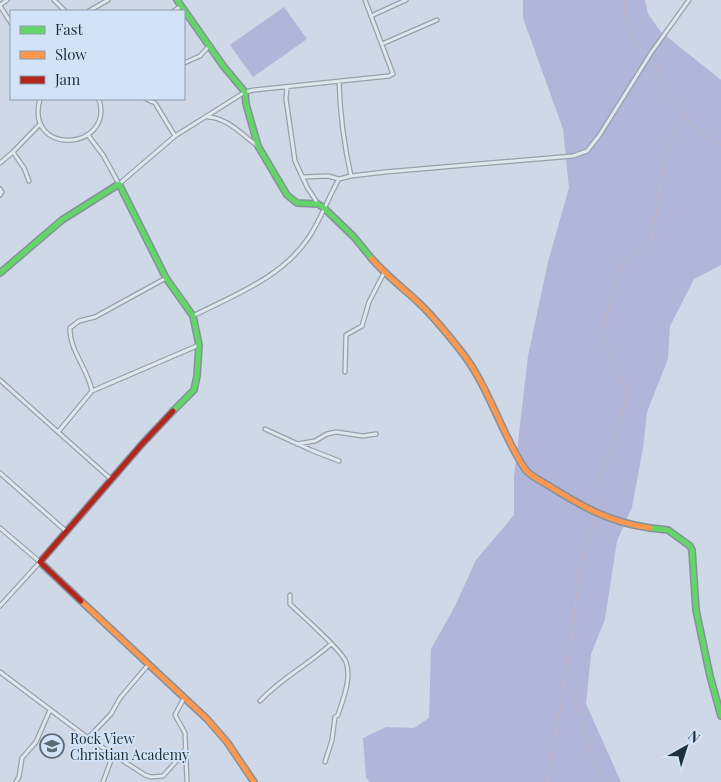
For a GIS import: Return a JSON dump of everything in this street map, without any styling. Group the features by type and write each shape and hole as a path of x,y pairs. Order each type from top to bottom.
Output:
{"street":[{"path":"7,0 0,6 10,21"},
{"path":"54,0 64,10"},
{"path":"91,10 108,0"},
{"path":"177,0 184,10"},
{"path":"0,273 62,220 119,184 175,136 245,92 380,78 393,74 365,0"},
{"path":"371,16 406,0"},
{"path":"302,177 328,176 339,179 351,176 579,154 587,151 599,136 651,53 689,0"},
{"path":"175,10 181,6"},
{"path":"185,11 224,67 245,92 246,104 258,146 287,195 297,203 318,204"},
{"path":"382,44 437,20"},
{"path":"185,63 200,56 210,45"},
{"path":"339,81 347,157 351,176"},
{"path":"287,87 286,99 295,161 307,187 318,204 354,237 384,273 420,304 472,364 499,417 505,434 526,471 596,514 644,527 668,530 690,546 692,550 696,610 710,676 721,716"},
{"path":"40,100 38,116 40,124 47,133 56,139 67,141 79,140 88,135 98,123 100,114 99,100"},
{"path":"148,100 155,103 175,136"},
{"path":"208,117 216,118 228,124 258,146"},
{"path":"0,163 40,124"},
{"path":"0,606 67,532 142,444 194,390 198,376 199,345 193,316 166,278 107,162 88,135"},
{"path":"13,152 24,168 29,181"},
{"path":"193,316 278,271 296,254 310,236 339,179"},
{"path":"0,189 2,192 0,195"},
{"path":"345,372 346,335 362,326 369,302 384,273"},
{"path":"92,391 90,380 69,337 70,328 79,321 95,317 166,278"},
{"path":"58,432 92,391 199,345"},
{"path":"0,380 112,480"},
{"path":"266,429 339,461"},
{"path":"297,444 315,441 327,434 336,432 363,436 376,434"},
{"path":"0,473 67,532"},
{"path":"0,528 40,562 207,719 254,782"},
{"path":"290,595 290,604 331,644 346,662 348,680 338,714 335,717 332,740 325,762"},
{"path":"260,701 281,681 315,659 331,644"},
{"path":"88,738 111,714 120,698 148,665"},
{"path":"0,672 88,738 145,775 163,776 186,749"},
{"path":"184,698 176,715 185,733 187,782"},
{"path":"16,782 19,777 22,758 36,742 50,710"},
{"path":"103,782 113,755"}],"shaded area":[{"path":"523,0 645,0 648,14 661,32 721,80 721,265 694,279 670,326 668,359 647,412 643,448 632,507 617,541 605,619 591,654 586,704 621,782 370,782 366,778 363,738 386,727 414,728 429,718 431,649 454,608 476,560 514,515 514,477 528,356 548,262 569,188 563,129 523,18"},
{"path":"284,7 307,39 253,77 230,45"}],"waterway":[{"path":"624,0 625,17 632,37 648,55"},
{"path":"651,57 658,68 664,88 675,106 696,127 721,145"},
{"path":"597,511 598,477 611,452 627,393 601,333 621,263 651,245 666,152 682,116"},
{"path":"548,782 572,639 579,570 597,515"},
{"path":"565,687 579,707 590,754 604,782"}],"traffic: fast":[{"path":"177,0 184,10"},
{"path":"185,11 224,67 245,92 246,104 258,146 287,195 297,203 318,204 324,208 354,237 372,259"},
{"path":"0,273 62,220 119,184 166,278 193,316 199,345 197,376 194,390 173,411"},
{"path":"650,528 668,530 690,546 692,550 696,610 710,676 721,716"}],"traffic: slow":[{"path":"372,259 431,315 464,355 473,368 509,441 527,471 534,477 595,512 621,522 650,528"},
{"path":"81,601 207,719 227,742 254,782"}],"traffic: jam":[{"path":"81,601 40,562 173,411"}],"place":[{"name":"Rock View Christian Academy","path":"52,746"}]}
